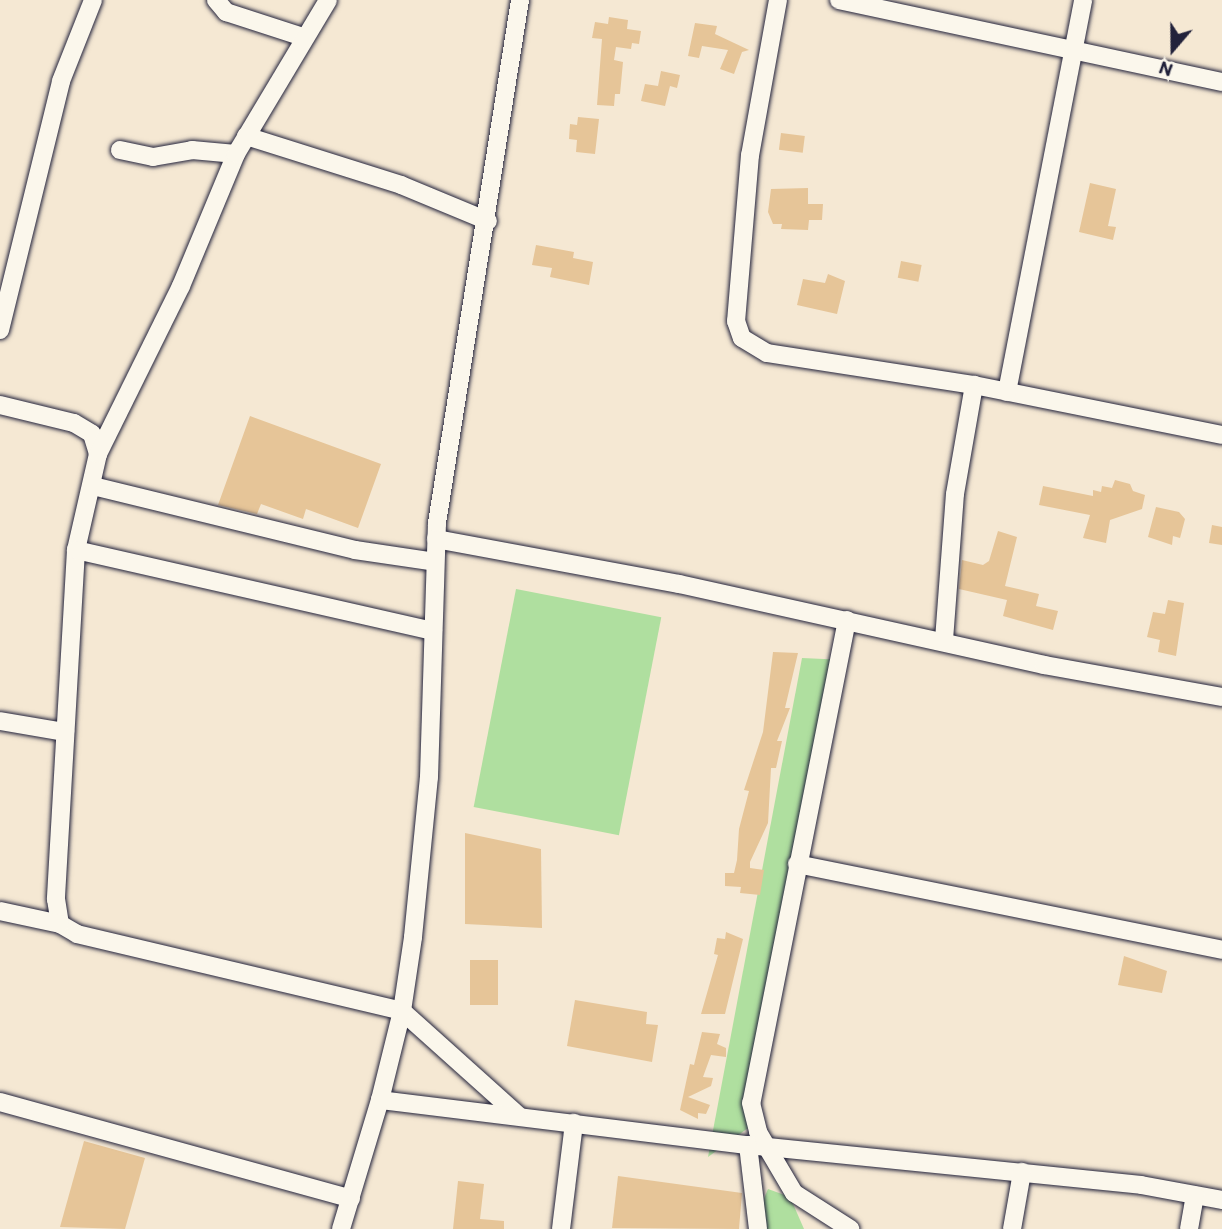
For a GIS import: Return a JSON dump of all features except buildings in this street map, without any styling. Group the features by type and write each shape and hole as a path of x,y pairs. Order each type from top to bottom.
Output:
{"street":[{"path":"0,330 61,81 93,0"},
{"path":"216,0 226,12 303,37"},
{"path":"60,924 56,899 76,550 93,486 98,454 181,286 236,154 303,37 328,0"},
{"path":"341,1229 380,1100 402,1012 429,777 436,539 488,221 520,0"},
{"path":"778,0 750,155 738,329 752,348 767,354 974,385 1222,435"},
{"path":"839,0 1222,82"},
{"path":"1007,392 1083,0"},
{"path":"246,136 401,185 488,221"},
{"path":"120,150 153,157 192,150 236,154"},
{"path":"944,640 955,494 974,385"},
{"path":"0,405 74,423 92,434 98,454"},
{"path":"93,486 355,550 435,562"},
{"path":"436,539 944,640 1044,665 1222,697"},
{"path":"76,550 433,631"},
{"path":"847,620 752,1080 751,1103 758,1132 794,1193 850,1229"},
{"path":"0,721 65,732"},
{"path":"797,864 1222,950"},
{"path":"0,911 60,924 76,934 402,1012 519,1116"},
{"path":"380,1100 748,1145 1022,1172 1222,1200"},
{"path":"0,1102 351,1199"},
{"path":"561,1229 574,1123"},
{"path":"748,1145 758,1229"},
{"path":"1012,1229 1022,1172"},
{"path":"1189,1229 1195,1196"}],"green space":[{"path":"516,589 661,617 619,835 474,807"},
{"path":"802,658 846,660 755,1123 708,1157"},
{"path":"768,1189 790,1197 804,1229 761,1229 756,1217"}]}
